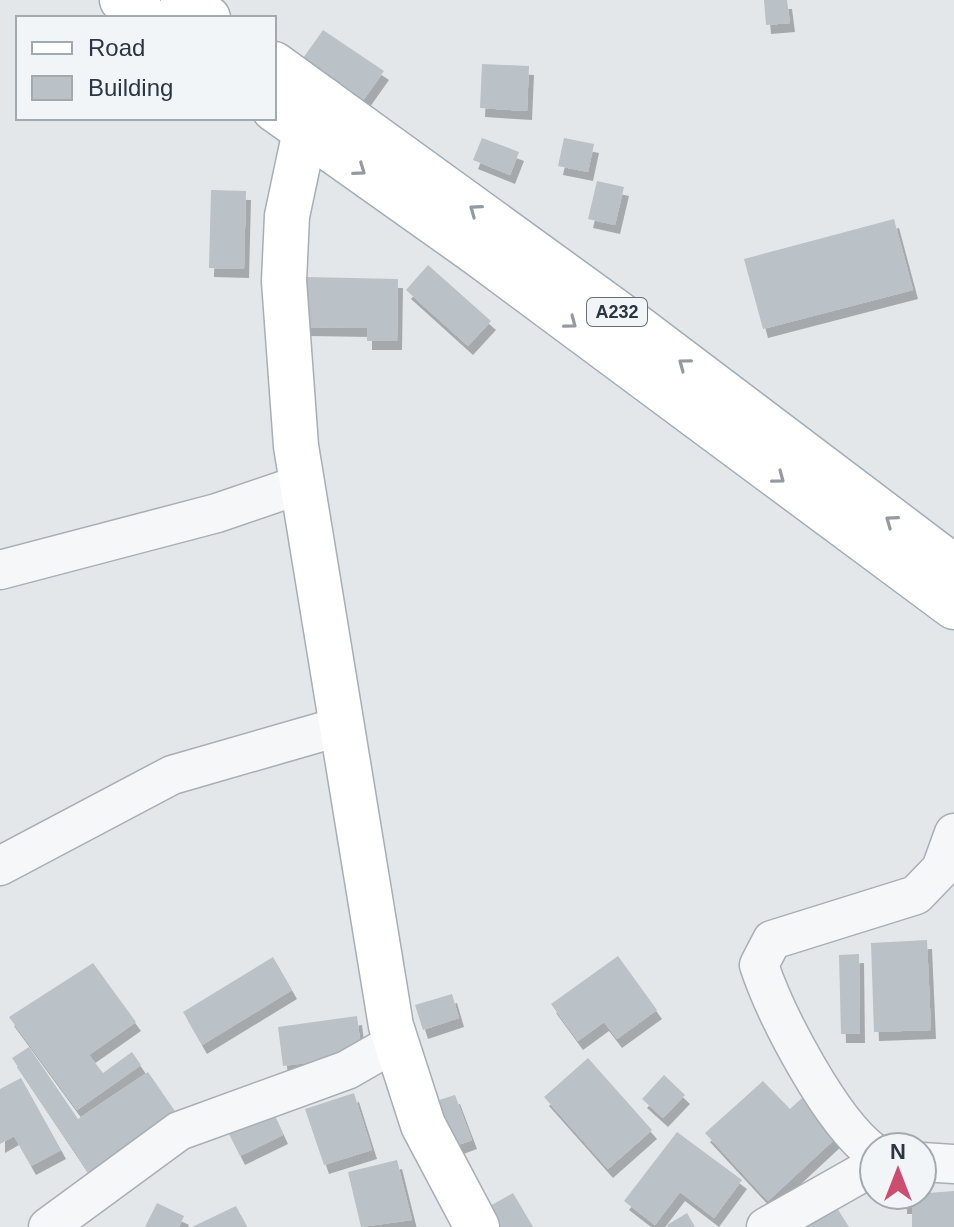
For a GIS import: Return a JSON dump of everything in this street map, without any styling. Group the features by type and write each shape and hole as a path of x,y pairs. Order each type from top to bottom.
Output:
{"main road":[{"path":"122,0 144,16"},
{"path":"183,0 205,16"},
{"name":"A232","path":"276,68 301,113 489,262 954,607"},
{"path":"301,113 287,216 284,281 302,484 396,1042 423,1125 477,1227"},
{"name":"A232","path":"301,113 630,322 954,567"}],"street":[{"path":"0,570 217,513 302,484"},
{"path":"0,866 172,775 342,726"},
{"path":"858,1139 829,1103 768,991 759,965 772,940 916,895 941,869 954,833"},
{"path":"48,1227 179,1131 347,1070 396,1042"},
{"path":"766,1227 858,1175"}],"building":[{"path":"764,0 787,0 790,23 766,25"},
{"path":"323,30 384,71 362,102 301,61"},
{"path":"482,64 529,66 527,111 480,108"},
{"path":"482,138 519,152 510,175 473,160"},
{"path":"564,138 594,144 588,172 558,166"},
{"path":"597,181 624,187 615,225 588,219"},
{"path":"211,190 246,191 244,269 209,268"},
{"path":"894,219 913,290 763,329 744,259"},
{"path":"428,265 491,321 468,346 406,290"},
{"path":"305,277 398,279 397,341 367,341 367,328 304,327"},
{"path":"927,940 931,1030 874,1032 871,943"},
{"path":"859,954 860,1034 841,1034 839,955"},
{"path":"618,956 657,1010 617,1039 604,1022 578,1041 551,1004"},
{"path":"273,957 292,990 202,1045 183,1012"},
{"path":"93,963 136,1022 89,1055 103,1073 132,1052 141,1065 77,1110 9,1017"},
{"path":"452,994 459,1018 423,1030 415,1005"},
{"path":"357,1016 362,1056 283,1066 278,1027"},
{"path":"29,1047 78,1119 148,1072 177,1114 89,1173 12,1058"},
{"path":"588,1058 652,1130 608,1169 544,1097"},
{"path":"664,1075 685,1095 663,1118 642,1099"},
{"path":"21,1078 61,1150 31,1166 14,1136 0,1144 0,1089"},
{"path":"763,1081 790,1109 802,1098 838,1136 768,1201 705,1133"},
{"path":"354,1093 372,1150 324,1165 305,1109"},
{"path":"455,1095 472,1140 453,1147 436,1101"},
{"path":"270,1107 283,1135 240,1156 226,1128"},
{"path":"677,1132 742,1180 714,1218 680,1192 655,1225 624,1201"},
{"path":"397,1160 412,1220 361,1227 348,1172"},
{"path":"954,1191 954,1227 912,1227 912,1211 938,1211 938,1192"},
{"path":"513,1193 533,1227 500,1227 488,1207"},
{"path":"832,1200 849,1227 791,1227"},
{"path":"157,1203 184,1216 179,1227 145,1227"},
{"path":"236,1206 247,1227 192,1227"},
{"path":"687,1213 695,1227 668,1227 667,1225"}]}
